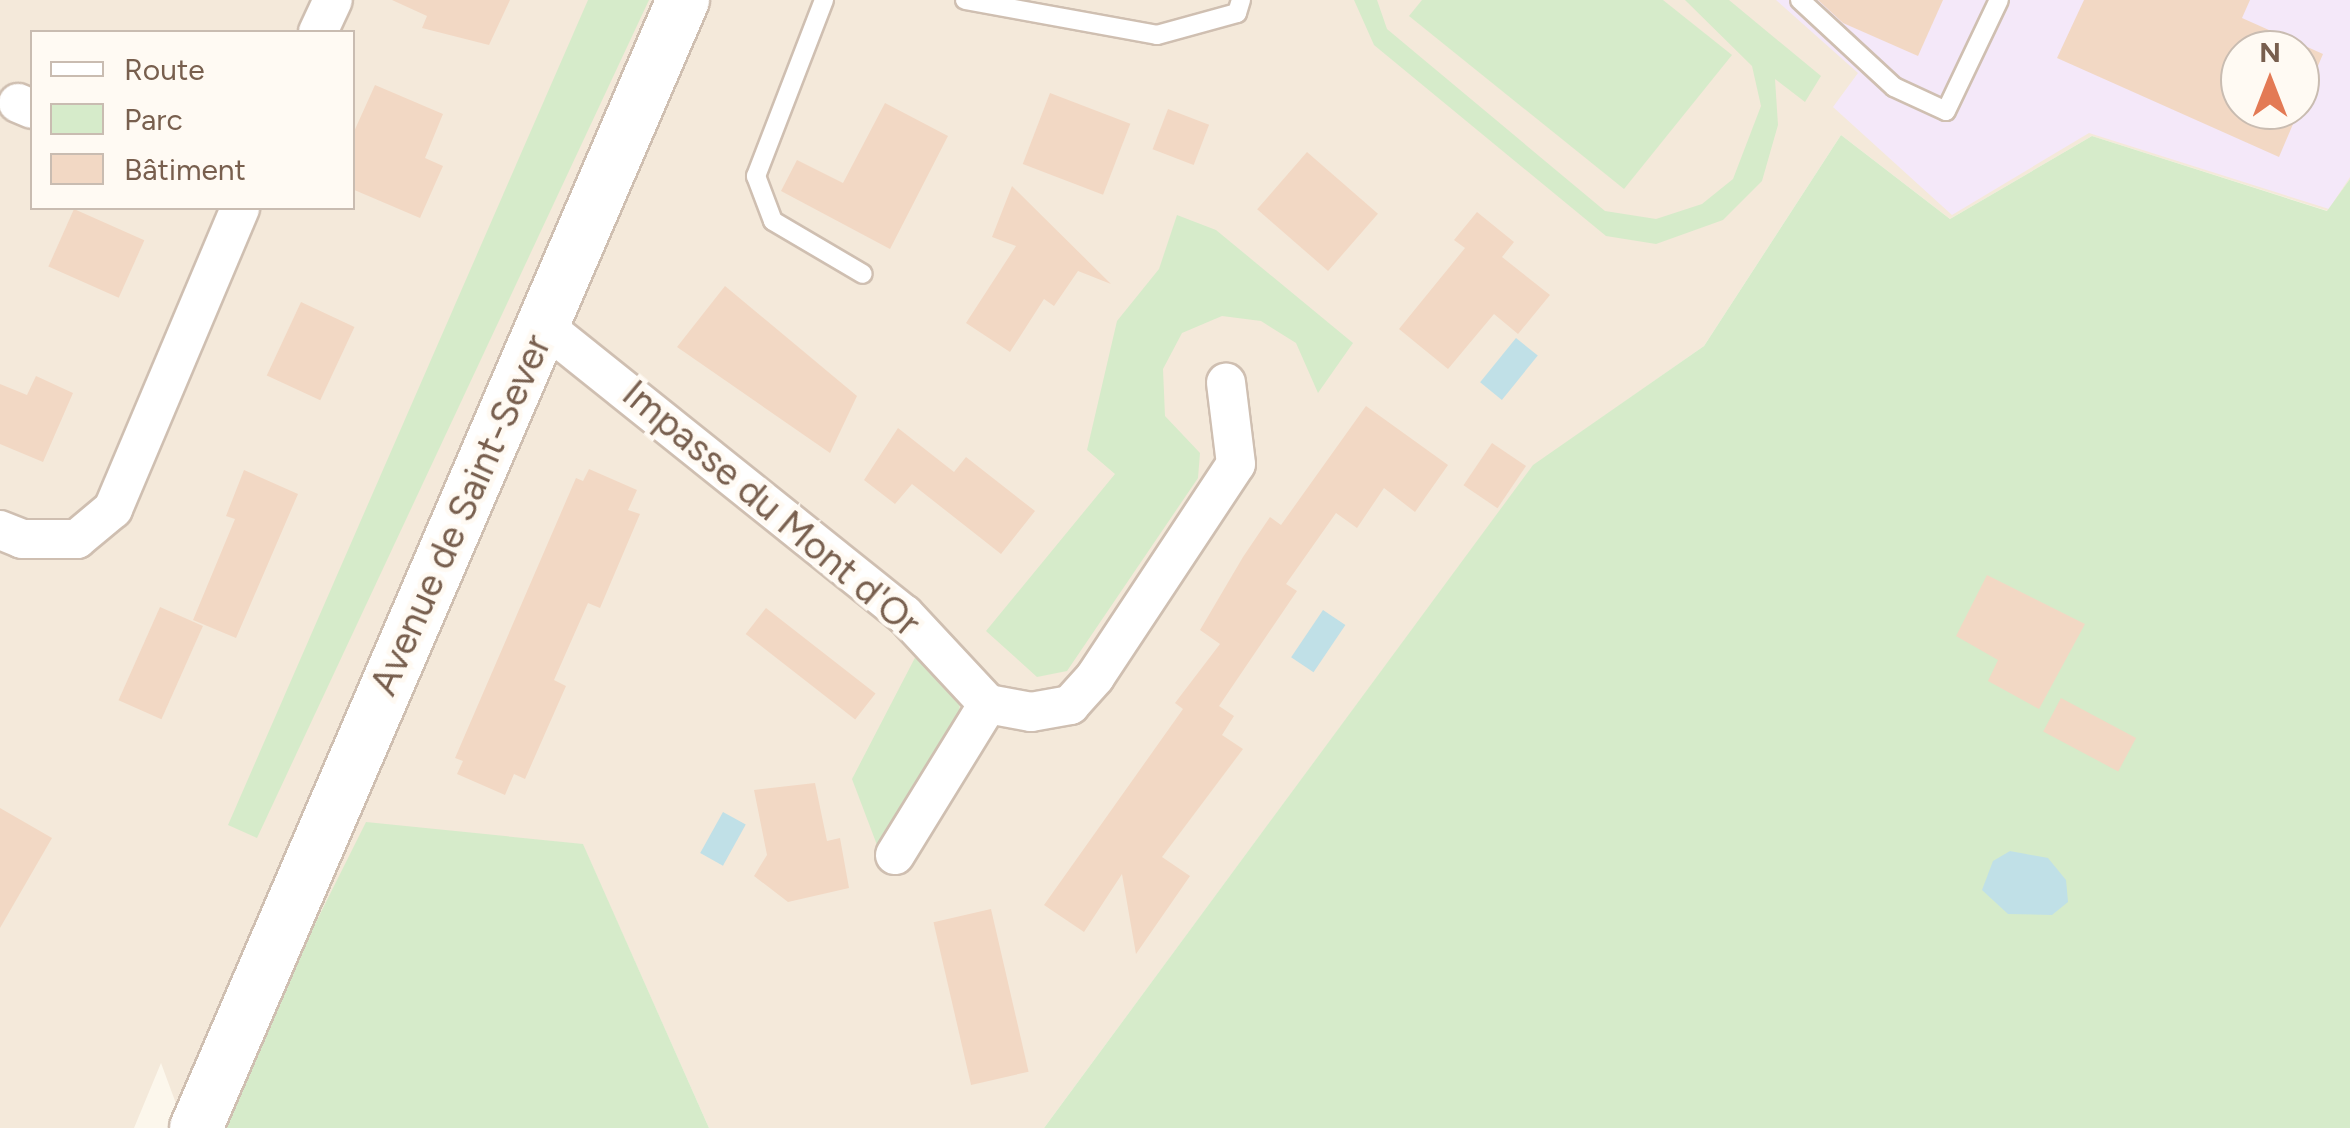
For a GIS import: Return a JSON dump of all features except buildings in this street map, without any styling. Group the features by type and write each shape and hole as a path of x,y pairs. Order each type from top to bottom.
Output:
{"main road":[{"name":"Avenue de Saint-Sever","path":"186,1128 235,1028 684,0"},
{"name":"Avenue de Saint-Sever","path":"196,1128 235,1028"}],"street":[{"path":"319,30 333,0"},
{"path":"0,530 22,540 77,539 114,509 239,210"},
{"name":"Impasse du Mont d'Or","path":"544,326 904,614 988,704"},
{"path":"895,855 988,704 1031,712 1070,705 1095,678 1236,464 1226,383"}],"lane":[{"path":"824,0 756,176 773,222 862,274"},
{"path":"966,0 1018,1 1157,36 1236,13 1241,0"},
{"path":"1800,0 1894,87 1946,111 1998,0"}],"shaded area":[{"path":"0,0 2350,0 2350,179 2328,211 2092,136 1950,219 1841,135 1704,346 1533,466 1044,1128 709,1128 583,845 213,1128 185,1128 161,1063 134,1128 0,1128"},
{"path":"1776,0 2350,0 2350,177 2329,209 2089,133 1952,215 1833,107 1858,73"}],"green space":[{"path":"588,0 649,0 257,838 228,825"},
{"path":"1354,0 1377,0 1387,29 1605,211 1656,219 1702,204 1733,179 1761,106 1752,66 1685,0 1729,0 1821,76 1805,102 1775,79 1778,125 1762,181 1723,220 1656,244 1606,236 1374,45"},
{"path":"1422,0 1663,0 1732,55 1624,189 1409,16"},
{"path":"1841,135 1950,219 2092,136 2327,211 2350,179 2350,1128 1044,1128 1533,465 1704,346"},
{"path":"1177,215 1216,230 1353,343 1318,393 1296,343 1261,321 1222,316 1182,333 1163,369 1165,416 1200,453 1198,478 1067,671 1037,677 986,631 1115,474 1087,450 1117,321 1159,269"},
{"path":"919,650 960,703 957,733 877,845 852,779"},
{"path":"366,822 583,844 709,1128 213,1128"}],"water":[{"path":"1516,338 1538,356 1502,400 1480,382"},
{"path":"1323,610 1345,625 1314,672 1291,657"},
{"path":"723,812 746,825 723,866 700,853"},
{"path":"2010,851 2048,858 2066,880 2068,902 2052,915 2008,914 1982,890 1993,861"}]}
